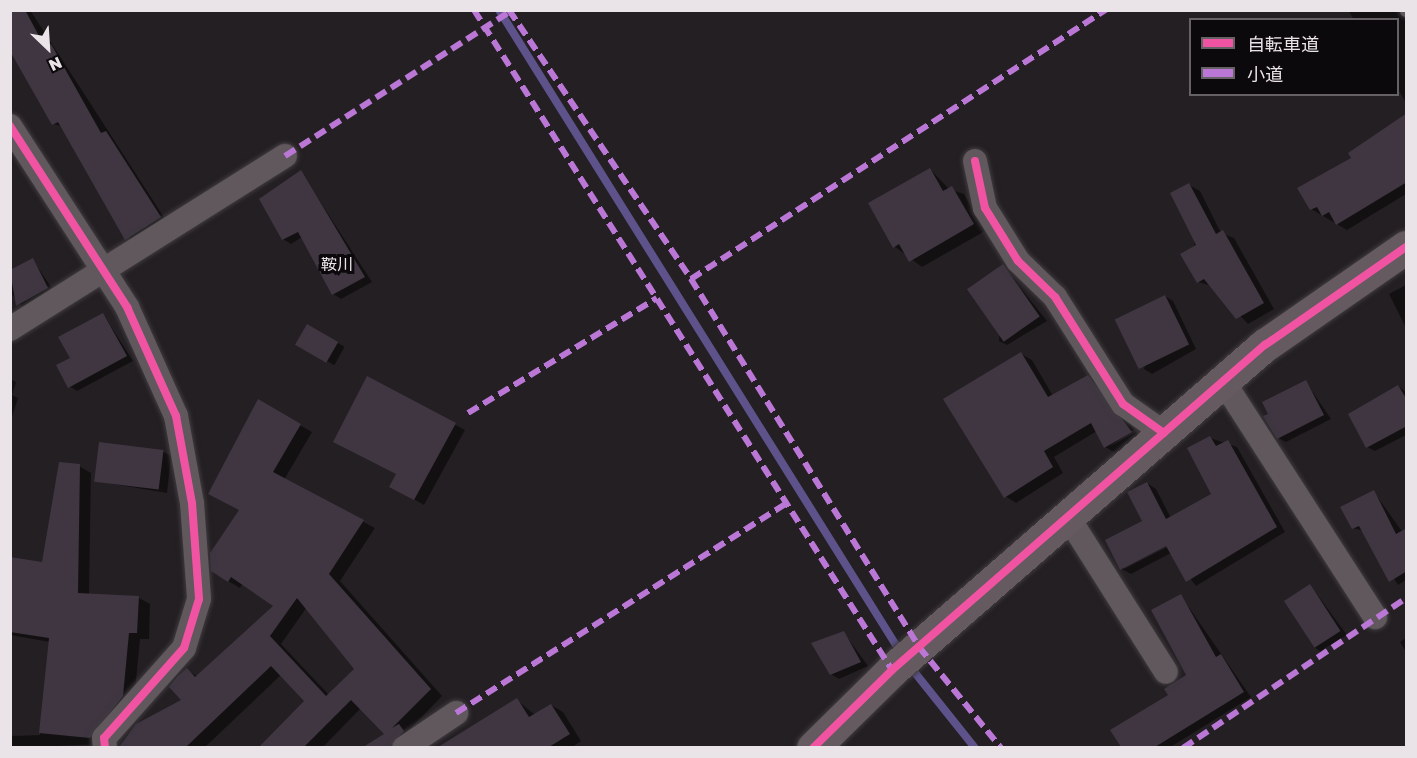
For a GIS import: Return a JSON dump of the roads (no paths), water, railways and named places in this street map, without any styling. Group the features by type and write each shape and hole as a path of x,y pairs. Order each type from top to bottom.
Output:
{"street":[{"path":"10,126 101,273 127,307 176,416 192,503 199,599 184,648 104,738 105,747"},
{"path":"10,329 285,156"},
{"path":"975,161 985,208 1018,261 1060,304 1123,404 1164,433"},
{"path":"813,747 1223,381 1326,298 1407,248"},
{"path":"1223,381 1375,618"},
{"path":"1068,517 1166,672"},
{"path":"404,747 456,713"}],"waterway":[{"path":"499,10 901,653"},
{"path":"908,664 975,748"}],"district":[{"name":"鞍川","path":"337,264"}]}
